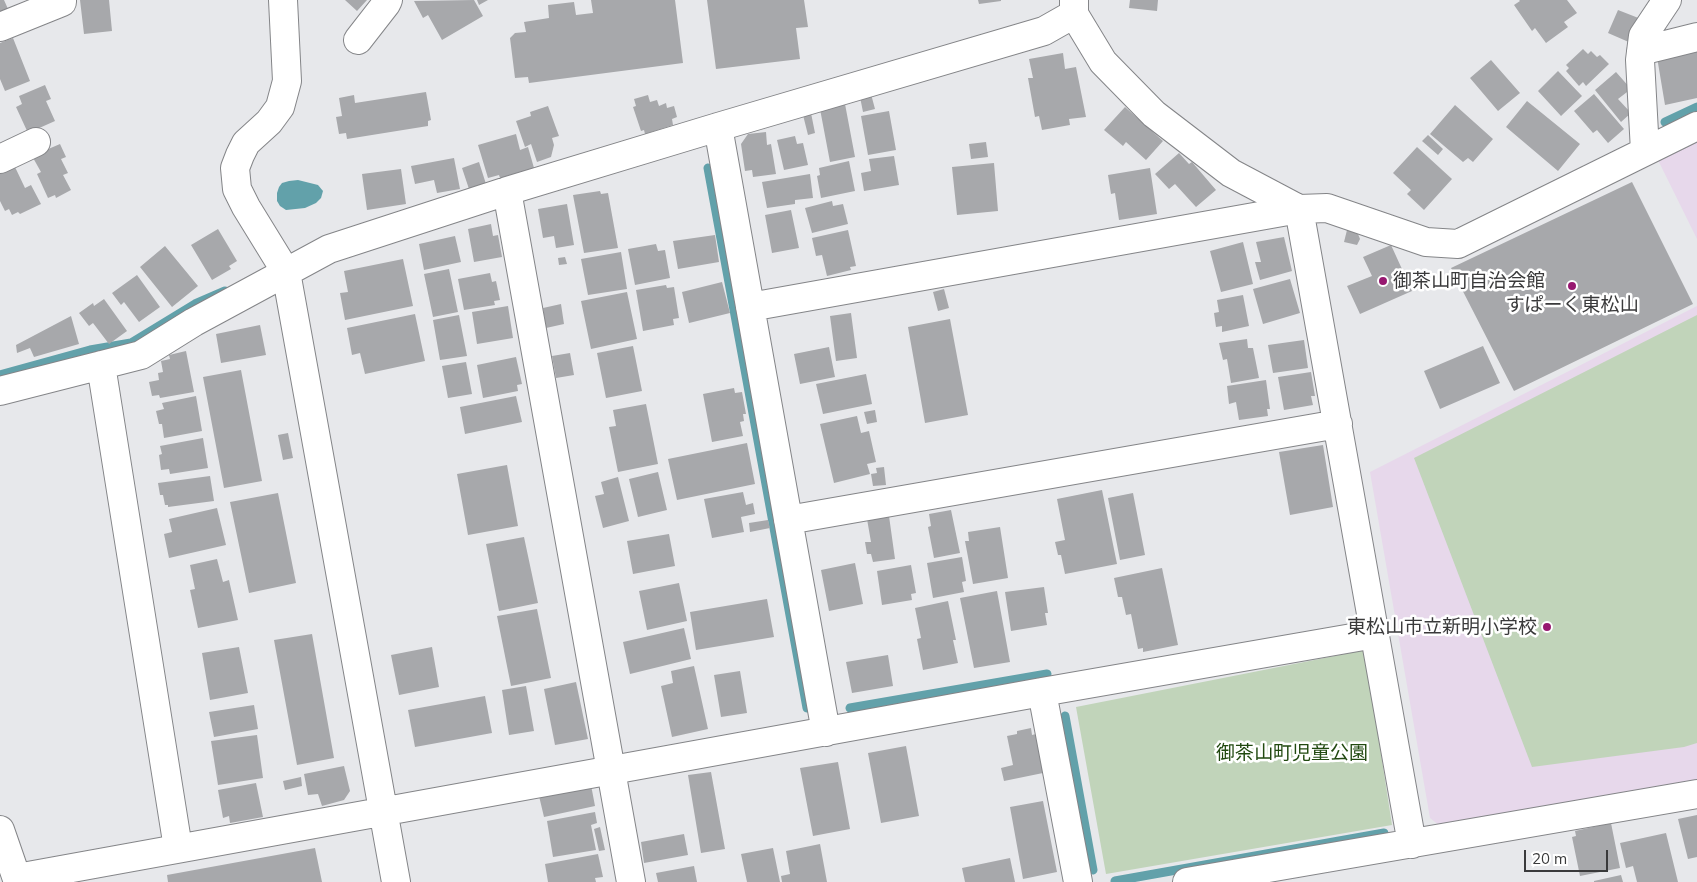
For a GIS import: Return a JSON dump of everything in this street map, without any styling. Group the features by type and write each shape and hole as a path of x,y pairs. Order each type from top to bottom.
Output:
{"street":[{"path":"0,28 62,2 62,0"},
{"path":"284,0 287,81 280,107 269,122 254,133 246,143 236,168 237,189 286,272 396,882"},
{"path":"358,40 388,0"},
{"path":"1645,151 1640,60 1643,36 1667,0"},
{"path":"0,391 141,355 194,322 329,249 507,191 1044,31 1074,7 1103,62 1154,114 1231,173 1299,209"},
{"path":"1641,51 1697,37"},
{"path":"750,307 1299,209 1327,208 1426,242 1458,244 1697,126"},
{"path":"718,127 826,732"},
{"path":"2,151 36,142"},
{"path":"507,191 631,882"},
{"path":"1299,209 1412,844"},
{"path":"101,365 178,848"},
{"path":"788,520 1338,424"},
{"path":"0,830 18,880 178,848 1042,692 1375,634"},
{"path":"1042,692 1078,882"},
{"path":"1187,882 1697,794"}],"shaded area":[{"path":"1697,138 1697,239 1657,158"},
{"name":"東松山市立新明小学校","path":"1697,306 1697,782 1440,826 1430,818 1370,472"}],"green space":[{"name":"東松山市立新明小学校","path":"1697,315 1697,743 1684,747 1532,767 1414,458"},
{"name":"御茶山町児童公園","path":"1365,650 1392,825 1106,874 1076,707"}],"water":[{"path":"298,180 318,185 323,191 321,198 316,203 305,208 286,210 277,201 279,187 282,183"}],"building":[{"path":"0,0 4,0 8,9 0,12"},
{"path":"80,0 109,0 112,31 84,34"},
{"path":"345,0 367,0 357,11"},
{"path":"474,0 483,16 442,40 428,15 423,18 414,1"},
{"path":"477,0 488,0 479,5"},
{"path":"591,0 675,0 683,63 529,83 528,77 515,78 510,38 515,33 526,32 524,22 549,18 548,5 574,2 576,15 593,13"},
{"path":"707,0 804,0 808,27 796,28 800,59 716,69"},
{"path":"978,0 1001,0 1001,1 979,4"},
{"path":"1130,0 1158,0 1157,11 1129,8"},
{"path":"1519,0 1567,0 1577,13 1564,22 1568,27 1546,43 1535,28 1532,31 1514,5"},
{"path":"1618,10 1641,19 1631,43 1608,33"},
{"path":"13,38 30,81 5,91 0,79 0,43"},
{"path":"1697,45 1697,98 1665,105 1657,57"},
{"path":"1583,49 1588,54 1591,51 1597,57 1600,55 1609,64 1586,86 1583,82 1579,86 1566,71 1569,68 1566,65"},
{"path":"1063,53 1065,69 1076,67 1086,117 1069,119 1070,125 1042,130 1039,116 1035,117 1028,78 1033,78 1029,59"},
{"path":"1491,60 1520,93 1498,111 1470,78"},
{"path":"1558,71 1582,96 1561,116 1538,91"},
{"path":"1616,72 1631,89 1618,99 1631,113 1621,122 1595,90"},
{"path":"45,85 51,99 46,101 55,121 28,133 16,107 22,104 19,96"},
{"path":"426,92 431,120 428,121 428,126 347,139 346,133 339,134 336,117 342,116 339,98 354,95 355,103"},
{"path":"871,94 875,109 863,112 860,97"},
{"path":"1594,94 1624,129 1608,143 1597,130 1593,133 1574,111"},
{"path":"648,95 650,102 657,100 659,106 666,103 667,108 674,106 677,117 672,119 673,125 645,134 644,130 641,131 633,107 636,106 634,99"},
{"path":"1527,101 1580,144 1558,171 1506,127"},
{"path":"845,104 855,157 830,162 820,109"},
{"path":"1455,105 1493,139 1473,162 1468,158 1463,162 1430,134"},
{"path":"548,106 559,136 552,138 554,145 551,157 537,162 531,144 525,147 516,121 531,116 530,112"},
{"path":"1125,107 1163,141 1146,160 1126,142 1123,146 1104,130"},
{"path":"889,111 896,150 868,155 861,116"},
{"path":"811,113 815,133 808,135 803,115"},
{"path":"766,132 767,145 771,144 776,174 753,177 752,170 745,171 741,144 748,134"},
{"path":"516,134 520,150 528,147 534,168 500,178 499,175 488,178 478,145"},
{"path":"1428,135 1443,149 1438,155 1422,141"},
{"path":"795,136 797,144 803,143 808,165 784,170 777,140"},
{"path":"986,142 988,157 971,159 969,144"},
{"path":"60,144 66,157 61,159 68,173 63,175 71,190 56,198 55,195 48,198 37,174 41,172 32,156"},
{"path":"1417,147 1452,179 1424,210 1407,194 1411,190 1393,173"},
{"path":"1179,153 1189,164 1192,162 1216,190 1196,207 1175,184 1169,189 1155,174"},
{"path":"894,156 899,185 864,191 861,173 871,171 869,159"},
{"path":"454,158 460,189 437,193 434,180 415,184 411,166"},
{"path":"849,161 855,191 821,198 817,176 820,175 819,168"},
{"path":"479,162 486,184 469,189 462,168"},
{"path":"994,163 998,211 957,215 952,167"},
{"path":"15,167 25,188 31,185 41,204 20,214 18,212 12,215 9,209 5,211 0,201 0,173"},
{"path":"1150,168 1157,214 1119,220 1115,193 1111,194 1108,175"},
{"path":"401,169 406,204 367,210 362,174"},
{"path":"810,174 813,198 795,200 795,204 767,208 762,182"},
{"name":"すぱーく東松山","path":"1632,182 1693,304 1514,391 1451,268"},
{"path":"600,191 601,194 608,193 618,248 584,253 573,195"},
{"path":"832,201 833,206 843,204 848,224 812,233 805,208"},
{"path":"567,204 574,245 556,248 554,236 543,238 538,209"},
{"path":"791,210 799,248 772,253 765,215"},
{"path":"491,224 493,236 498,235 502,257 474,262 468,229"},
{"path":"218,229 237,261 229,266 231,269 212,280 191,245"},
{"path":"848,230 856,266 850,267 851,270 827,276 822,255 816,256 812,238"},
{"path":"1347,230 1358,234 1360,239 1357,245 1344,242"},
{"path":"715,235 719,262 678,269 673,241"},
{"path":"455,236 461,262 424,270 419,244"},
{"path":"1284,237 1292,271 1260,280 1255,262 1261,262 1256,242"},
{"path":"1243,242 1253,284 1221,292 1210,251"},
{"path":"656,244 658,251 665,250 670,278 635,285 628,249"},
{"name":"御茶山町自治会館","path":"1391,245 1412,291 1360,314 1347,286 1372,276 1363,257"},
{"path":"165,246 198,286 172,307 140,267"},
{"path":"621,252 627,289 588,295 581,259"},
{"path":"565,257 567,264 559,265 558,258"},
{"path":"403,259 413,306 345,320 340,293 348,292 344,271"},
{"path":"449,269 458,312 433,317 424,274"},
{"path":"490,273 492,282 496,281 500,300 494,301 495,305 464,310 458,279"},
{"path":"137,275 160,307 139,322 124,302 121,305 112,293"},
{"path":"1290,279 1300,313 1263,324 1253,289"},
{"path":"722,282 730,313 689,323 682,292"},
{"path":"666,285 667,288 674,287 679,318 673,319 674,325 643,331 636,290"},
{"path":"944,289 949,308 938,311 933,292"},
{"path":"627,292 637,339 591,349 581,301"},
{"path":"1243,295 1249,326 1222,332 1222,326 1216,327 1214,313 1219,312 1217,300"},
{"path":"104,299 127,331 109,344 93,323 89,326 79,313 93,303 94,306"},
{"path":"561,304 564,324 546,328 543,308"},
{"path":"508,306 513,338 477,344 472,312"},
{"path":"851,313 857,358 836,361 830,316"},
{"path":"415,314 425,361 365,374 360,353 352,355 347,328"},
{"path":"459,315 467,356 440,360 433,320"},
{"path":"71,316 79,344 34,357 30,348 17,353 16,345"},
{"path":"950,319 968,415 925,423 908,327"},
{"path":"260,325 266,355 221,363 216,334"},
{"path":"1247,339 1248,348 1253,348 1259,378 1231,383 1227,359 1223,360 1219,343"},
{"path":"1304,340 1308,368 1273,373 1268,345"},
{"path":"633,346 642,391 606,398 597,353"},
{"path":"1483,346 1500,383 1440,409 1424,371"},
{"path":"829,347 835,377 800,384 794,354"},
{"path":"186,351 194,392 160,398 159,395 152,396 149,382 159,380 158,373 163,372 161,361 170,359 169,355"},
{"path":"570,353 574,375 556,378 552,356"},
{"path":"516,357 522,384 517,385 518,391 483,398 477,365"},
{"path":"466,362 472,394 448,398 442,366"},
{"path":"241,370 262,481 224,488 203,377"},
{"path":"1311,372 1315,396 1311,396 1313,405 1284,410 1278,377"},
{"path":"866,374 872,404 823,414 816,384"},
{"path":"1266,380 1270,409 1267,409 1268,416 1239,420 1236,402 1229,404 1227,386"},
{"path":"734,388 735,393 742,392 746,414 743,414 744,421 740,422 743,436 712,442 703,394"},
{"path":"196,396 202,431 164,438 162,424 159,424 156,411 164,409 162,403"},
{"path":"516,396 522,422 465,434 460,407"},
{"path":"646,404 658,464 618,472 609,427 616,426 613,410"},
{"path":"875,410 877,422 867,424 864,412"},
{"path":"857,416 861,433 869,431 876,462 867,464 870,474 834,483 820,424"},
{"path":"288,433 293,458 283,460 278,435"},
{"path":"203,438 208,468 170,474 169,469 161,470 159,455 162,454 160,446"},
{"path":"747,443 755,484 677,500 668,459"},
{"path":"1323,445 1333,507 1290,515 1279,452"},
{"path":"507,465 518,526 468,535 457,474"},
{"path":"884,467 886,485 873,486 871,474 877,473 876,468"},
{"path":"658,472 667,510 638,517 629,479"},
{"path":"210,476 214,501 168,507 168,505 165,505 163,495 160,495 158,483"},
{"path":"618,477 629,521 603,528 595,496 604,494 601,482"},
{"path":"1102,490 1117,564 1065,574 1061,555 1058,555 1055,542 1065,540 1057,499"},
{"path":"743,492 746,505 753,503 755,514 741,517 744,532 712,538 704,499"},
{"path":"278,493 296,583 249,593 230,502"},
{"path":"1133,493 1145,555 1120,560 1108,498"},
{"path":"217,508 226,545 169,558 164,534 172,532 169,519"},
{"path":"951,510 960,553 934,558 928,527 931,526 929,514"},
{"path":"889,516 895,559 873,562 871,554 867,554 865,542 871,542 867,519"},
{"path":"768,520 770,528 750,532 749,523"},
{"path":"1000,527 1008,578 973,584 965,541 969,541 968,532"},
{"path":"669,534 675,566 633,574 627,541"},
{"path":"524,537 538,603 499,611 486,544"},
{"path":"962,557 966,581 962,582 964,592 933,598 927,563"},
{"path":"217,559 223,582 229,580 238,620 198,628 190,590 195,589 190,565"},
{"path":"855,563 863,604 829,611 821,570"},
{"path":"911,565 916,593 911,594 912,600 882,605 877,571"},
{"path":"1162,568 1178,645 1143,652 1143,648 1138,649 1131,614 1126,615 1122,597 1118,597 1114,578"},
{"path":"679,583 687,621 647,630 639,591"},
{"path":"1044,587 1048,613 1045,613 1047,625 1011,631 1005,592"},
{"path":"997,591 1010,662 974,668 960,598"},
{"path":"767,599 774,637 696,650 690,612"},
{"path":"948,601 956,640 953,640 958,663 923,670 917,639 921,638 915,608"},
{"path":"537,609 551,678 511,686 497,616"},
{"path":"684,628 691,659 630,674 623,642"},
{"path":"312,634 334,758 297,765 274,640"},
{"path":"239,647 248,693 210,700 202,653"},
{"path":"432,647 439,687 399,695 391,655"},
{"path":"888,655 893,686 852,693 846,662"},
{"path":"694,666 708,729 672,737 661,686 673,683 671,671"},
{"path":"740,671 747,713 721,717 714,675"},
{"path":"576,682 588,739 555,745 544,689"},
{"path":"526,686 534,731 509,735 502,690"},
{"path":"485,696 492,733 415,747 408,710"},
{"path":"254,705 258,729 214,737 209,712"},
{"path":"1031,728 1032,735 1036,734 1043,773 1004,781 1001,768 1013,765 1007,736 1017,734 1017,731"},
{"path":"257,735 263,778 218,785 211,741"},
{"path":"906,746 919,816 881,823 868,753"},
{"path":"838,762 850,829 813,836 800,768"},
{"path":"344,766 350,791 344,800 322,806 318,794 308,795 304,774"},
{"path":"711,772 725,849 701,853 688,775"},
{"path":"301,777 302,786 285,790 283,781"},
{"path":"256,783 263,817 230,823 229,816 223,818 218,790"},
{"path":"591,785 595,806 544,817 539,796"},
{"path":"1043,801 1057,872 1023,879 1010,807"},
{"path":"595,812 597,823 591,825 596,850 553,857 547,821"},
{"path":"1697,815 1697,857 1688,859 1678,819"},
{"path":"1611,823 1620,868 1580,876 1572,837 1576,836 1575,831"},
{"path":"600,827 605,850 599,851 594,829"},
{"path":"1666,833 1678,882 1637,882 1633,866 1626,868 1620,843"},
{"path":"684,834 688,855 644,863 641,842"},
{"path":"820,844 827,882 782,882 781,876 790,874 786,851"},
{"path":"315,848 322,882 168,882 167,875"},
{"path":"773,848 780,882 747,882 741,854"},
{"path":"598,854 603,877 595,878 596,882 548,882 545,864"},
{"path":"1010,858 1015,882 965,882 962,868"},
{"path":"694,866 697,882 658,882 656,873"},
{"path":"1621,875 1623,882 1594,882 1594,881"}],"waterway":[{"path":"1665,122 1697,107"},
{"path":"708,168 807,708"},
{"path":"0,375 90,350 131,343 195,304 225,291"},
{"path":"850,708 1047,674"},
{"path":"1065,716 1093,870"},
{"path":"1115,881 1384,833"}],"place":[{"name":"御茶山町自治会館","path":"1383,281"},
{"name":"すぱーく東松山","path":"1572,286"},
{"name":"東松山市立新明小学校","path":"1547,627"}]}
